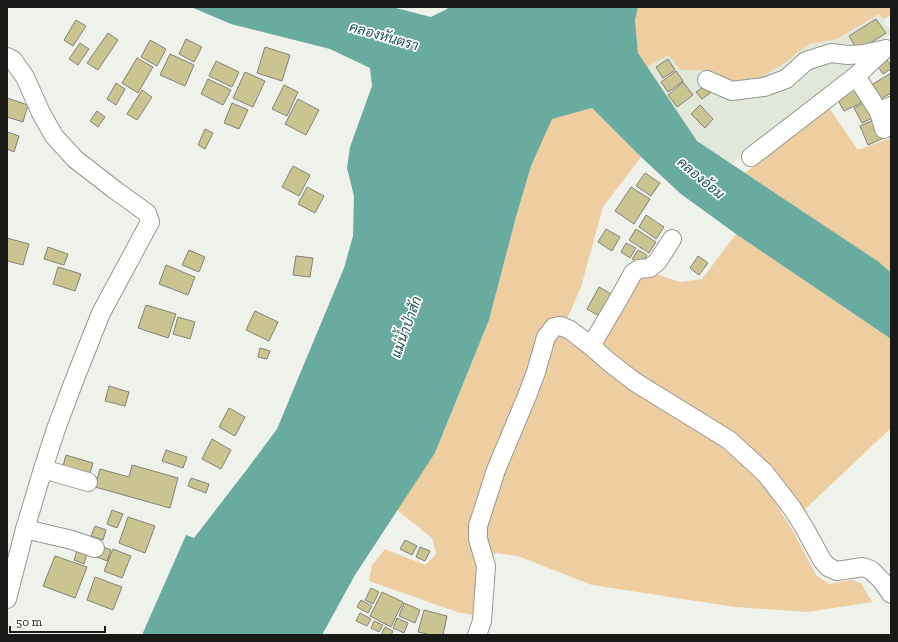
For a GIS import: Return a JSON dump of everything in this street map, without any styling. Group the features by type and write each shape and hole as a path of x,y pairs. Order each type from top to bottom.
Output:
{"street":[{"path":"751,157 856,76 888,46"},
{"path":"707,80 732,91 764,88 786,79 806,61 831,53 848,55 864,54 888,46"},
{"path":"7,57 12,60 25,77 40,113 54,136 75,159 148,213 150,222 101,313 64,408 43,469 25,529 7,599"},
{"path":"856,76 885,109 884,129"},
{"path":"591,346 633,273 640,269 650,268 658,261 672,239"},
{"path":"477,635 482,621 486,566 478,539 478,526 496,470 528,396 546,337 554,327 562,326 570,330 591,346 635,382 729,440 765,473 792,508 822,560 828,567 837,571 863,567 871,570 882,581 891,594"},
{"path":"43,469 88,482"},
{"path":"25,529 72,540 95,548"}],"shaded area":[{"path":"638,7 891,7 891,15 884,19 891,33 862,51 867,60 851,75 731,164 697,141 638,53"},
{"path":"638,7 891,7 891,15 883,19 879,14 837,39 809,44 783,64 755,81 733,83 712,71 681,70 668,55 647,67 638,53 635,20"},
{"path":"827,105 858,150 891,138 891,273 879,262 745,173"},
{"path":"592,108 641,157 603,207 581,287 560,335 622,382 724,445 761,480 794,533 816,575 829,584 852,580 861,583 872,602 808,612 735,607 592,585 518,556 494,553 490,618 457,612 369,581 372,565 385,549 425,565 436,554 432,538 397,510 435,453 489,320 531,166 551,119"},
{"path":"736,234 891,339 891,428 803,511 768,474 632,375 596,344 639,273 653,273 680,282 702,279"}],"water":[{"path":"191,7 392,7 431,17 447,9 448,7 638,7 635,20 638,53 697,141 879,262 891,273 891,339 736,234 681,194 592,108 552,119 531,166 489,320 435,453 355,575 322,635 142,635 186,535 194,538 277,429 344,268 353,236 354,196 347,168 350,147 372,86 370,68 330,49 231,24"}],"building":[{"path":"876,19 886,33 858,51 849,36"},
{"path":"76,20 86,26 73,46 64,40"},
{"path":"108,33 118,40 98,70 87,63"},
{"path":"186,39 202,47 194,62 179,54"},
{"path":"150,40 166,49 157,66 141,57"},
{"path":"80,43 89,49 78,65 69,59"},
{"path":"265,47 290,55 282,81 257,73"},
{"path":"170,54 194,65 185,86 160,75"},
{"path":"137,58 153,67 138,93 122,83"},
{"path":"886,58 891,66 891,69 883,74 876,64"},
{"path":"668,59 675,70 663,78 656,67"},
{"path":"216,61 239,72 232,87 209,76"},
{"path":"676,71 683,81 668,92 661,82"},
{"path":"245,72 265,81 253,107 233,98"},
{"path":"891,73 891,93 877,101 868,87"},
{"path":"208,79 231,90 223,105 201,94"},
{"path":"683,82 693,95 677,107 668,95"},
{"path":"116,83 125,89 116,105 107,99"},
{"path":"284,85 298,92 287,116 272,109"},
{"path":"854,85 863,102 844,111 835,95"},
{"path":"705,86 710,93 702,99 696,92"},
{"path":"142,90 152,97 137,120 127,114"},
{"path":"7,98 28,105 23,122 7,117"},
{"path":"298,99 319,110 306,135 285,124"},
{"path":"868,101 875,117 862,123 854,108"},
{"path":"232,103 248,110 239,129 224,123"},
{"path":"700,105 713,119 705,128 691,114"},
{"path":"97,111 105,117 98,127 90,121"},
{"path":"876,119 884,138 868,145 860,126"},
{"path":"205,129 213,133 205,149 198,145"},
{"path":"7,132 19,136 14,152 7,149"},
{"path":"293,166 310,175 299,196 282,187"},
{"path":"645,173 660,183 651,196 636,186"},
{"path":"307,187 324,196 315,213 298,204"},
{"path":"631,187 650,199 634,224 615,211"},
{"path":"646,215 664,227 656,239 639,227"},
{"path":"606,229 620,237 612,251 598,242"},
{"path":"636,229 656,242 649,253 629,240"},
{"path":"7,238 29,244 23,265 7,261"},
{"path":"626,243 636,248 630,258 621,252"},
{"path":"48,247 68,254 64,265 44,259"},
{"path":"189,250 205,257 199,272 182,265"},
{"path":"638,250 647,255 642,265 632,259"},
{"path":"296,256 313,258 310,277 293,275"},
{"path":"698,256 708,263 699,275 690,268"},
{"path":"166,265 195,277 188,295 159,284"},
{"path":"58,267 81,274 75,291 53,284"},
{"path":"599,287 613,295 601,317 587,309"},
{"path":"146,305 176,314 168,338 138,328"},
{"path":"255,311 278,322 269,341 246,330"},
{"path":"178,317 195,322 190,339 173,334"},
{"path":"260,348 270,351 267,359 258,357"},
{"path":"109,386 129,392 125,406 105,401"},
{"path":"229,408 245,417 235,436 219,427"},
{"path":"212,439 231,450 221,469 202,459"},
{"path":"166,450 187,457 183,468 162,461"},
{"path":"66,455 93,463 90,473 63,466"},
{"path":"132,465 178,478 170,508 95,487 100,469 129,477"},
{"path":"191,478 209,484 206,493 188,486"},
{"path":"112,510 123,514 117,528 107,524"},
{"path":"128,517 155,526 145,553 119,543"},
{"path":"95,526 106,530 103,540 91,536"},
{"path":"405,540 417,546 412,555 400,549"},
{"path":"101,546 111,550 107,561 97,557"},
{"path":"420,547 430,551 425,561 416,557"},
{"path":"113,549 131,556 122,578 104,571"},
{"path":"77,550 87,554 84,564 74,560"},
{"path":"55,556 87,567 75,598 43,586"},
{"path":"95,577 122,587 113,610 87,600"},
{"path":"371,588 379,592 373,604 365,600"},
{"path":"382,592 403,602 391,627 370,616"},
{"path":"361,600 372,606 368,613 357,607"},
{"path":"404,603 420,610 415,623 399,616"},
{"path":"424,610 447,616 443,635 431,635 418,632"},
{"path":"360,613 371,619 367,626 356,621"},
{"path":"397,618 408,623 404,633 393,628"},
{"path":"374,621 383,625 379,632 371,628"},
{"path":"385,627 393,631 391,635 381,635"}],"water label":[{"name":"คลองหันตรา","path":"384,36"},
{"name":"คลองอ้อม","path":"701,178"},
{"name":"แม่น้ำป่าสัก","path":"406,327"}]}
